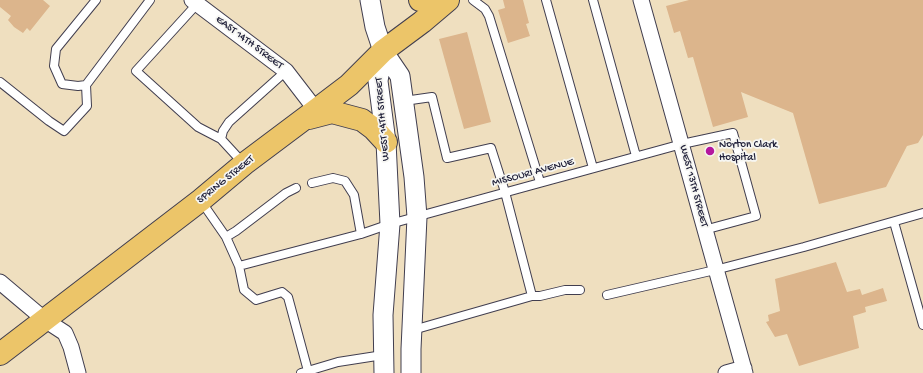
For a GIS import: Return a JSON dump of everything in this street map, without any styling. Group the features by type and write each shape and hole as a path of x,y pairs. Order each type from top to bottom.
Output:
{"main road":[{"path":"420,0 445,2"},
{"name":"SPRING STREET","path":"0,354 201,200 244,164 349,85 382,51 422,22 445,2"},
{"path":"310,115 332,112 362,120 374,129 386,142"}],"street":[{"path":"369,0 382,51"},
{"name":"WEST 13TH STREET","path":"640,0 682,144 704,230 744,371"},
{"name":"EAST 14TH STREET","path":"194,2 286,71 310,115"},
{"name":"WEST 14TH STREET","path":"382,51 400,76 414,177 417,217 411,373"},
{"name":"WEST 14TH STREET","path":"382,51 378,81 386,142 390,224 383,315 384,364"},
{"path":"0,282 45,320 65,333 71,347 78,373"},
{"path":"726,373 744,371"}],"lane":[{"path":"86,85 78,86 62,84 54,66 56,49 96,0"},
{"path":"0,82 49,121 64,130 87,106 86,85 150,0"},
{"path":"473,0 485,9 489,16 540,182"},
{"path":"546,0 593,168"},
{"path":"592,0 636,156"},
{"path":"194,2 136,71 198,127 221,139 244,164"},
{"path":"221,139 223,131 229,122 286,71"},
{"path":"404,101 432,96 447,158 491,148 505,192 532,296"},
{"name":"MISSOURI AVENUE","path":"239,266 361,234 390,224 636,156 733,133 756,216 704,230"},
{"path":"312,183 333,178 345,181 354,195 361,234"},
{"path":"226,237 286,193 296,188"},
{"path":"201,200 226,237 239,266 244,290 256,300 282,292 288,297 304,372 338,362 384,364"},
{"path":"607,295 715,270 804,247 923,213"},
{"path":"894,222 923,325"},
{"path":"412,330 532,296 540,296 565,290 580,290"}],"building":[{"path":"0,0 43,0 50,6 30,31 27,28 23,33 14,27 8,20 11,16 0,7"},
{"path":"503,0 523,0 529,23 526,24 530,36 508,43 498,10 505,8"},
{"name":"Norton Clark Hospital","path":"689,0 923,0 923,135 918,143 907,146 886,187 819,204 793,113 741,92 748,117 713,127 693,57 688,58 680,31 674,33 666,6"},
{"path":"467,32 491,122 464,129 439,39"},
{"path":"836,262 847,292 860,289 862,295 883,288 887,301 865,307 866,312 853,316 859,348 799,366 787,334 775,337 766,322 769,321 768,315 780,311 775,279"}],"place":[{"name":"Norton Clark Hospital","path":"710,151"}]}
